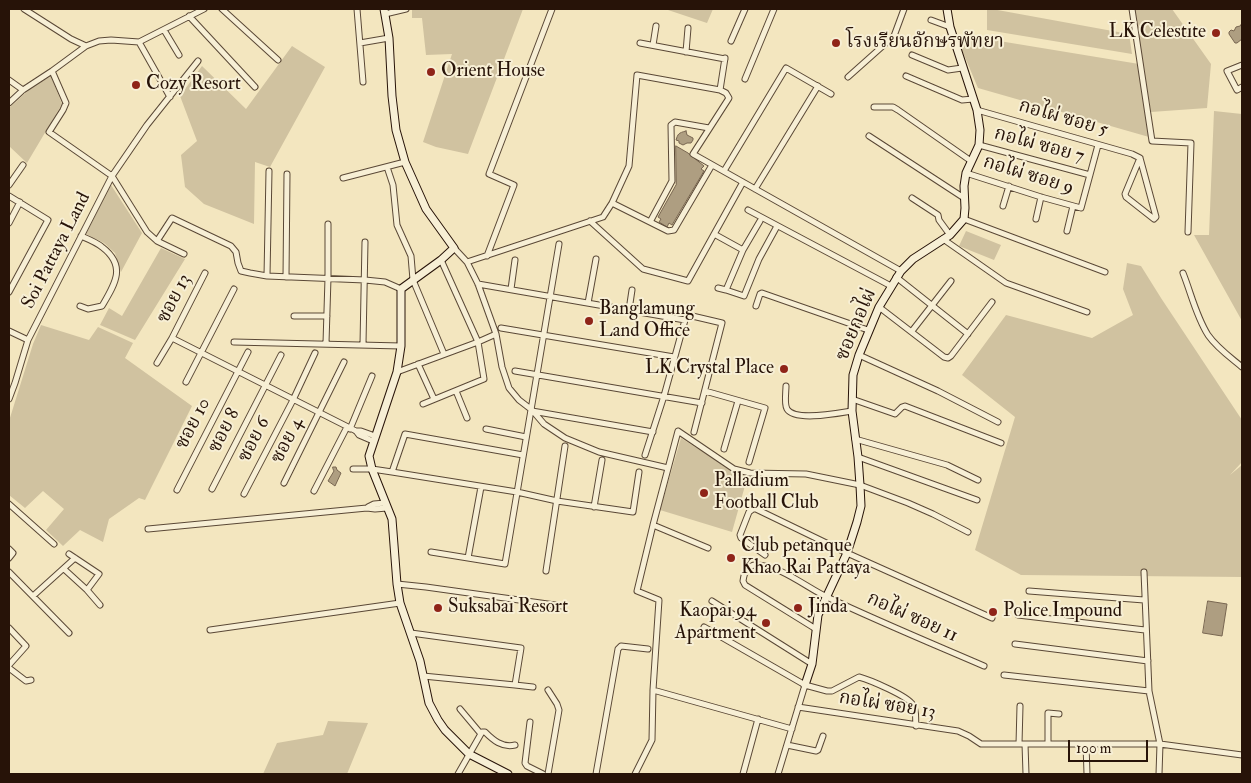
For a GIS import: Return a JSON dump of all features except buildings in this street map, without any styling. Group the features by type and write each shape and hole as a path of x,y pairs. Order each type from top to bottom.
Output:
{"street":[{"path":"24,9 86,46"},
{"path":"9,103 23,90 86,46 99,41 111,40 139,42 204,9"},
{"path":"222,9 278,60"},
{"path":"357,9 363,82"},
{"path":"406,9 385,11 389,38 395,127 405,162 426,209 454,248 468,262 478,284 496,334 502,367 509,388 544,424 565,438 599,452 668,468"},
{"path":"487,256 514,185 489,174 552,9"},
{"path":"731,41 745,9"},
{"path":"745,79 774,9"},
{"path":"848,77 894,36 904,9"},
{"path":"947,9 950,27 973,99 980,130 980,146 966,173 964,219 1105,272"},
{"path":"1132,9 1152,141 1191,144 1188,232"},
{"path":"189,16 255,87"},
{"path":"931,20 950,27"},
{"path":"653,45 656,26"},
{"path":"686,52 688,28"},
{"path":"164,30 179,55"},
{"path":"360,43 389,38"},
{"path":"139,42 170,97"},
{"path":"640,43 725,58 720,90"},
{"path":"912,55 948,70 962,68"},
{"name":"Soi Pattaya Land","path":"9,400 28,340 112,176 147,126 198,61"},
{"path":"1242,64 1227,72 1236,90 1242,87"},
{"path":"724,171 786,68 831,94"},
{"path":"52,71 66,102 49,132 112,176 147,232 157,241 184,254"},
{"path":"468,262 603,217 612,203 629,166 637,75 720,90 726,93 729,98 693,154 898,274 932,306 968,334"},
{"path":"906,76 962,100 973,99"},
{"path":"9,80 23,90"},
{"path":"755,189 818,86"},
{"path":"874,107 893,107 971,162"},
{"name":"กอไผ่ ซอย 5","path":"976,110 1132,154 1140,158"},
{"path":"650,222 672,181 671,125 676,122 709,128"},
{"path":"869,136 964,198"},
{"path":"1090,175 1098,145"},
{"name":"กอไผ่ ซอย 7","path":"980,146 1090,175"},
{"path":"1140,158 1156,217 1154,219 1126,197 1125,194 1140,158"},
{"path":"343,178 405,162"},
{"path":"9,185 22,165"},
{"path":"612,203 668,231 674,230 712,165"},
{"path":"387,168 393,185 397,224 411,256 413,280 444,354"},
{"path":"267,276 269,171"},
{"name":"กอไผ่ ซอย 9","path":"966,173 1081,208 1090,175"},
{"path":"286,174 286,277"},
{"path":"590,222 643,269 688,280 743,182"},
{"path":"1003,206 1009,186"},
{"name":"Soi Pattaya Land","path":"9,196 48,220 9,292"},
{"path":"1036,219 1041,197"},
{"path":"912,198 938,215 947,237 1006,283 1087,312"},
{"path":"9,223 20,202"},
{"path":"1067,231 1073,206"},
{"path":"748,210 892,286"},
{"path":"157,241 172,218 231,246 236,252 241,271 267,276 385,282 401,289"},
{"name":"ซอยกอไผ่","path":"805,685 812,664 818,615 847,553 861,506 858,456 852,411 853,375 858,355 879,307 898,274 913,259 947,237 964,219"},
{"path":"726,290 743,250 760,221"},
{"path":"326,343 328,224"},
{"path":"718,288 744,296 758,259 776,228"},
{"path":"714,234 743,250"},
{"path":"80,306 88,309 102,306 113,288 118,272 112,257 102,246 81,236"},
{"path":"363,344 365,242"},
{"path":"431,552 505,564 560,244"},
{"path":"401,289 441,260 454,248"},
{"path":"588,303 596,259"},
{"path":"423,404 484,379 478,342 441,260"},
{"path":"511,289 515,260"},
{"name":"ซอย 13","path":"157,363 205,273"},
{"path":"1183,273 1201,320 1209,335 1216,345 1242,367"},
{"path":"912,331 951,282"},
{"path":"478,284 685,320"},
{"path":"186,382 234,289"},
{"path":"401,289 401,346 396,372 369,456 372,469 392,519 400,603 411,633 430,703 444,730 469,754 508,774"},
{"path":"628,310 632,290"},
{"path":"756,306 762,293 868,330"},
{"path":"879,307 944,357 948,358 992,302"},
{"path":"645,455 688,315 722,323 694,432"},
{"path":"294,316 327,316"},
{"path":"500,328 674,357"},
{"path":"9,331 28,340"},
{"path":"396,372 496,334"},
{"path":"172,338 351,429 361,430 374,439"},
{"path":"234,342 401,346"},
{"name":"ซอย 10","path":"177,490 248,352"},
{"name":"ซอย 6","path":"244,494 293,400 315,352"},
{"name":"ซอย 8","path":"212,489 281,355"},
{"path":"858,355 938,390 998,422"},
{"name":"ซอย 4","path":"284,482 344,362"},
{"path":"418,364 434,399"},
{"path":"515,371 702,403"},
{"path":"314,491 351,429 372,376"},
{"path":"9,380 15,383"},
{"path":"786,386 786,406 787,410 792,414 822,416 852,411"},
{"path":"456,391 467,418"},
{"path":"705,391 765,408 750,462"},
{"path":"852,399 895,414 905,406 1001,443"},
{"path":"724,449 738,401"},
{"path":"532,410 653,432"},
{"path":"486,429 526,437"},
{"path":"635,774 652,740 659,600 637,591 678,431 734,469 750,473 806,474 860,485 908,503 968,532"},
{"path":"392,472 405,434 523,455"},
{"path":"855,439 947,465 978,480"},
{"path":"546,571 565,446"},
{"path":"858,456 977,500"},
{"path":"594,506 602,460"},
{"path":"353,469 392,472 517,492 557,501 633,512 640,472"},
{"path":"468,558 481,487"},
{"path":"9,504 54,544"},
{"path":"148,529 367,508 374,504 386,505"},
{"path":"765,555 741,538 740,535 749,512 753,508 847,553 992,618"},
{"path":"653,525 708,548"},
{"path":"9,549 13,553 9,558"},
{"path":"69,554 99,574 87,590"},
{"path":"33,596 75,558"},
{"name":"กอไผ่ ซอย 11","path":"816,629 745,586 743,581 746,570 754,565 761,565 782,572 827,598 984,666"},
{"path":"64,569 100,605"},
{"path":"9,572 69,633"},
{"path":"1144,572 1149,691 1160,744 1159,774"},
{"path":"397,584 562,606"},
{"path":"1029,591 1144,600"},
{"path":"712,601 812,664"},
{"path":"210,630 400,603"},
{"path":"1018,615 1145,630"},
{"path":"704,627 805,685 832,691 859,677 884,687 911,702 915,709 916,726"},
{"path":"9,628 26,646 9,667 26,681 31,680"},
{"path":"411,633 520,648 515,685"},
{"path":"1015,644 1148,661"},
{"path":"596,774 618,649 621,646 648,649"},
{"path":"1004,675 1149,691"},
{"path":"423,676 534,688"},
{"path":"778,774 805,685"},
{"path":"548,690 557,704 558,710 548,774"},
{"path":"653,690 792,729"},
{"path":"1019,744 1020,706"},
{"name":"กอไผ่ ซอย 13","path":"798,707 958,731 970,736 981,744 1160,744 1242,756"},
{"path":"460,709 481,734"},
{"path":"1048,744 1048,713 1059,714"},
{"path":"743,774 758,719"},
{"path":"530,722 525,764 543,774"},
{"path":"458,774 482,732 501,744 515,745"},
{"path":"787,745 816,751 824,736"},
{"path":"1025,744 1026,774"},
{"path":"1086,744 1087,774"}],"shaded area":[{"path":"523,9 468,154 423,142 452,54 426,55 422,18 412,18 412,10"},
{"path":"665,9 713,9 707,23"},
{"path":"987,9 1129,34 1132,54 987,30"},
{"path":"1134,9 1172,9 1211,64 1207,108 1151,112"},
{"path":"1242,23 1242,39 1235,43 1229,32 1231,30 1234,31"},
{"path":"956,36 981,38 1139,64 1149,137 978,88"},
{"path":"292,46 325,67 270,167 255,162 254,224 204,204 185,187 181,155 197,141 180,96 202,66 246,109"},
{"path":"51,76 62,104 27,163 9,146 9,108 31,88"},
{"path":"1214,111 1242,114 1242,321 1194,235 1209,235"},
{"path":"686,131 687,135 693,138 693,140 691,143 683,145 676,140 681,132"},
{"path":"676,146 704,166 701,169 704,171 672,225 669,223 667,227 659,222 661,219 658,217 676,185"},
{"path":"111,185 142,233 121,272 115,253 104,243 86,234"},
{"path":"966,231 1001,245 994,260 959,246"},
{"path":"161,248 185,259 135,340 100,325 109,308 122,316"},
{"path":"1127,263 1141,266 1242,420 1242,462 1230,475 1242,465 1242,577 1021,575 975,550 1015,417 962,375 1006,315 1092,338 1133,315 1123,289"},
{"path":"41,325 89,340 98,327 133,343 125,358 192,406 145,500 139,498 109,519 103,542 80,530 63,546 46,530 64,509 43,491 25,508 9,495 9,421 33,344"},
{"name":"Palladium Football Club","path":"681,438 733,471 748,475 732,532 660,510"},
{"path":"333,467 336,467 341,473 335,486 328,481 334,471"},
{"path":"1208,601 1227,604 1222,636 1203,633"},
{"path":"328,721 368,723 347,774 263,774 277,743 323,735"}],"place":[{"name":"LK Celestite","path":"1216,33"},
{"name":"โรงเรียนอักษรพัทยา","path":"836,43"},
{"name":"Orient House","path":"431,72"},
{"name":"Cozy Resort","path":"136,85"},
{"name":"Banglamung Land Office","path":"589,321"},
{"name":"LK Crystal Place","path":"784,369"},
{"name":"Palladium Football Club","path":"704,493"},
{"name":"Club petanque Khao Rai Pattaya","path":"731,558"},
{"name":"Suksabai Resort","path":"438,608"},
{"name":"Jinda","path":"798,608"},
{"name":"Police Impound","path":"993,612"},
{"name":"Kaopai 94 Apartment","path":"766,623"}]}
